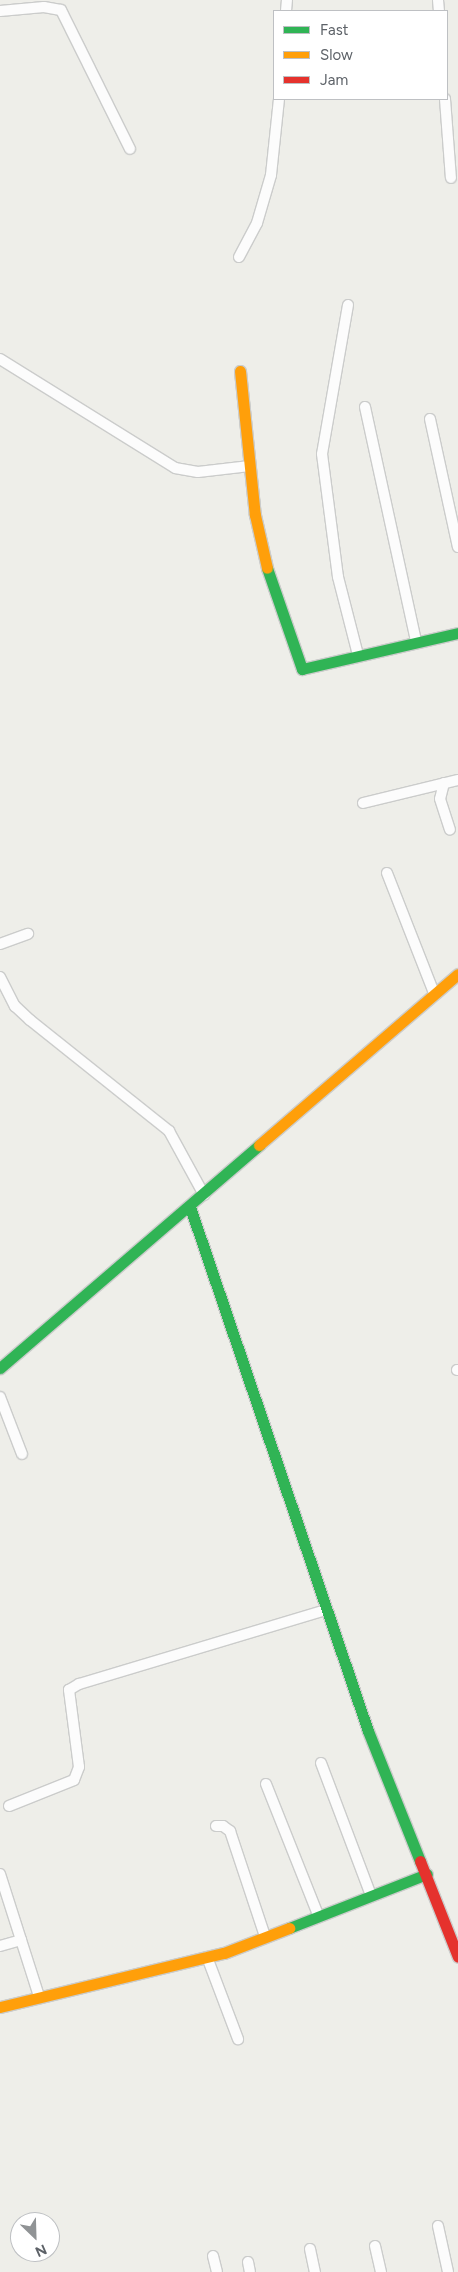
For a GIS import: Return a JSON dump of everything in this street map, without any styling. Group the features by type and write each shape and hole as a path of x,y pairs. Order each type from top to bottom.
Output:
{"street":[{"path":"0,11 44,7 61,10 130,149"},
{"path":"239,257 258,223 271,175 279,100"},
{"path":"444,100 451,178"},
{"path":"348,304 341,357 324,428 322,454 338,577 358,655"},
{"path":"0,358 175,468 198,472 250,466"},
{"path":"240,371 250,466 263,556 302,669 458,633"},
{"path":"365,407 416,642"},
{"path":"430,419 458,547"},
{"path":"363,804 458,780"},
{"path":"444,783 440,799 450,829"},
{"path":"387,873 434,993"},
{"path":"0,944 28,934"},
{"path":"0,1368 204,1195 458,974"},
{"path":"0,977 15,1006 169,1131 204,1195"},
{"path":"190,1207 325,1610 368,1731 427,1874 458,1958"},
{"path":"0,1397 22,1454"},
{"path":"9,1806 74,1780 79,1767 69,1690 79,1684 325,1610"},
{"path":"321,1763 371,1895"},
{"path":"266,1784 318,1915"},
{"path":"216,1826 230,1831 265,1936"},
{"path":"0,1874 39,1996"},
{"path":"0,2006 207,1957 427,1874"},
{"path":"0,1946 21,1940"},
{"path":"207,1957 238,2039"},
{"path":"438,2226 448,2272"},
{"path":"375,2246 381,2272"},
{"path":"310,2249 315,2272"},
{"path":"213,2256 217,2272"}],"traffic: fast":[{"path":"267,568 302,669 458,633"},
{"path":"0,1368 259,1145"},
{"path":"190,1207 368,1731 420,1861"},
{"path":"289,1928 427,1874"}],"traffic: slow":[{"path":"240,371 255,515 267,568"},
{"path":"259,1145 458,974"},
{"path":"0,2007 224,1953 289,1928"}],"traffic: jam":[{"path":"420,1861 458,1957"}]}
